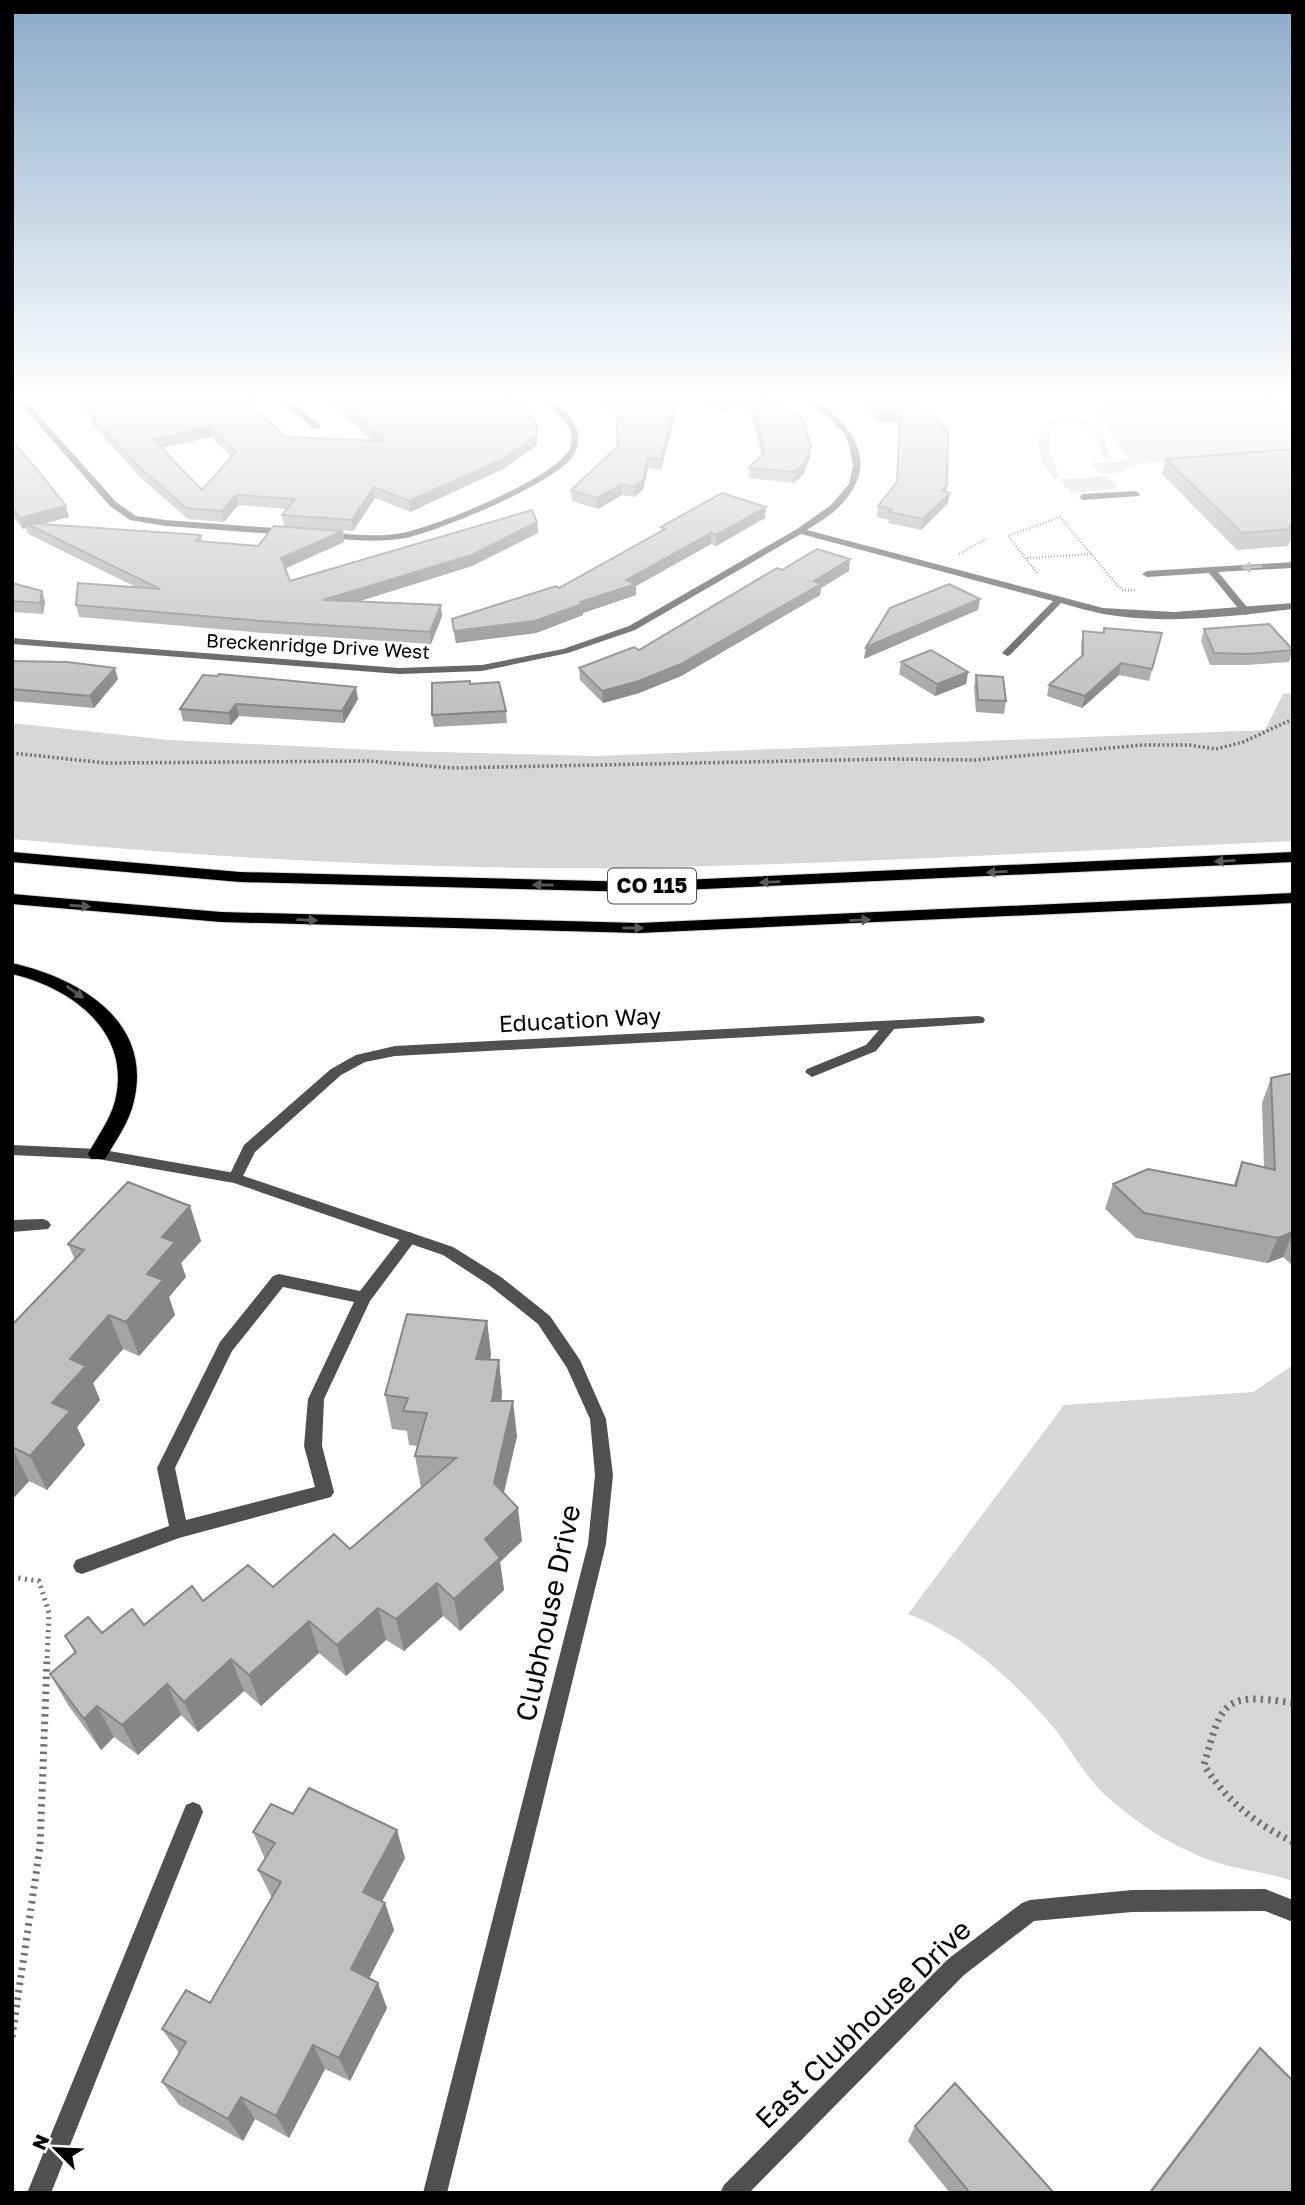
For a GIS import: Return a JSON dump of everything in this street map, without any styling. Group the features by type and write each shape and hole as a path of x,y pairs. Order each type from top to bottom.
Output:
{"highway":[{"name":"CO 115","path":"12,857 240,877 639,887 1293,858"},
{"name":"CO 115","path":"12,900 221,917 639,928 1293,898"},
{"path":"12,968 60,981 88,1001 115,1027 127,1058 124,1100 99,1154"}],"street":[{"path":"113,504 133,518 298,533"},
{"path":"311,534 371,538 404,536 454,520 486,504"},
{"name":"Breckenridge Drive West","path":"12,641 368,670 482,667 565,651 632,628 800,531 837,504"},
{"path":"800,531 1103,611 1151,616 1293,606"},
{"path":"1147,574 1293,565"},
{"path":"1211,570 1246,611"},
{"path":"1007,653 1058,601"},
{"name":"Education Way","path":"235,1178 249,1149 336,1072 361,1058 395,1051 978,1020"},
{"path":"813,1072 871,1048 891,1024"},
{"name":"Clubhouse Drive","path":"12,1150 99,1154 235,1178 448,1251 495,1281 544,1320 574,1365 598,1419 604,1475 597,1544 435,2193"},
{"path":"12,1226 43,1225"},
{"path":"82,1566 179,1530 325,1492 313,1446 316,1399 364,1298 409,1238"},
{"path":"179,1530 166,1468 226,1347 279,1280 364,1298"},
{"path":"39,2193 193,1812"},
{"name":"East Clubhouse Drive","path":"732,2193 956,1967 1030,1911 1132,1901 1265,1900 1293,1911"}],"path":[{"path":"1042,581 1008,536 1060,517 1123,590"},
{"path":"955,556 986,539"},
{"path":"1026,558 1091,554"},
{"path":"1115,590 1146,590"},
{"path":"12,753 106,763 369,761 452,768 890,759 975,760 1143,746 1189,745 1216,748 1243,742 1293,719"},
{"path":"12,1577 39,1581 49,1613 40,1847 12,2037"},
{"path":"1293,1703 1258,1698 1238,1700 1220,1712 1204,1765 1218,1790 1255,1823 1293,1842"}],"shaded area":[{"path":"1293,693 1293,841 791,864 547,868 318,861 12,839 12,723 169,740 396,751 595,756 1265,730 1283,694"},
{"path":"1293,1365 1293,1881 1208,1859 1175,1845 1144,1826 1102,1792 1054,1728 1006,1677 950,1634 908,1614 1064,1405 1253,1392"}],"building":[{"path":"12,504 66,506 20,518"},
{"path":"181,504 228,504 222,511 186,508"},
{"path":"291,504 363,504 352,520 282,515"},
{"path":"702,504 756,504 766,507 716,535 711,533 626,580 636,584 580,602 582,604 535,621 454,631 452,619 556,586 559,588 665,529 661,527"},
{"path":"939,504 923,519 889,512 892,509 878,506"},
{"path":"1212,504 1293,504 1293,525 1289,526 1293,529 1242,533"},
{"path":"532,510 537,522 472,555 323,600 441,605 430,632 76,605 78,583 160,589 25,523 201,535 196,541 258,546 274,526 343,531 281,558 290,581"},
{"path":"817,549 850,559 814,581 821,584 681,664 639,681 602,691 579,668 634,647 639,650 777,568 782,570"},
{"path":"12,583 42,591 40,603 12,601"},
{"path":"949,584 980,599 866,647 890,608"},
{"path":"1269,624 1293,650 1249,654 1214,653 1204,629"},
{"path":"1104,628 1162,633 1152,669 1121,663 1085,696 1049,685 1083,655 1083,631 1104,633"},
{"path":"931,650 968,672 937,684 901,662"},
{"path":"12,661 67,662 115,668 90,696 12,689"},
{"path":"219,674 356,687 342,711 236,704 229,713 180,709 203,675"},
{"path":"976,675 1003,677 1006,701 978,700"},
{"path":"470,681 470,684 499,682 506,711 432,715 432,683"},
{"path":"1293,1073 1293,1232 1278,1238 1144,1213 1113,1184 1148,1169 1236,1186 1242,1162 1275,1170 1271,1078"},
{"path":"128,1182 190,1206 162,1237 175,1242 147,1274 163,1280 126,1322 109,1315 70,1359 86,1366 52,1403 70,1411 30,1456 12,1447 12,1325 84,1250 68,1244"},
{"path":"407,1314 487,1321 476,1359 499,1360 492,1401 513,1401 494,1483 518,1508 485,1539 500,1558 454,1599 437,1583 396,1619 378,1608 337,1645 309,1621 249,1675 231,1659 184,1702 167,1684 122,1725 97,1706 84,1719 50,1674 76,1652 65,1636 88,1617 102,1633 132,1609 144,1625 192,1586 203,1601 248,1565 273,1587 334,1534 350,1549 456,1458 415,1456 427,1413 403,1411 408,1398 385,1395"},
{"path":"309,1788 397,1830 363,1892 385,1903 351,1969 378,1983 339,2058 313,2045 276,2116 241,2097 228,2119 162,2082 186,2042 162,2029 186,1990 210,2003 281,1882 258,1870 275,1843 253,1832 271,1804 293,1814"},
{"path":"1260,2048 1293,2081 1293,2193 1150,2193"},
{"path":"955,2083 1054,2193 970,2193 915,2126"}]}
